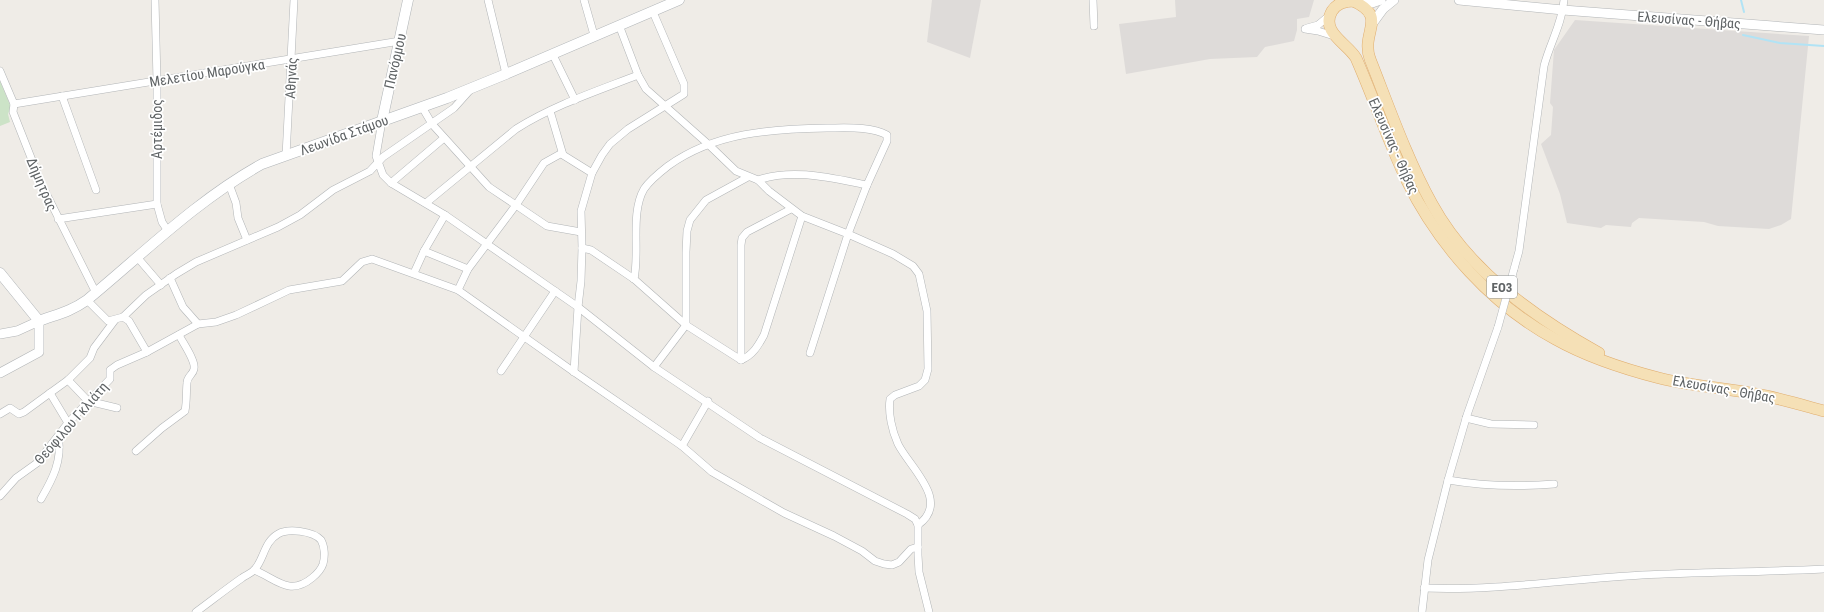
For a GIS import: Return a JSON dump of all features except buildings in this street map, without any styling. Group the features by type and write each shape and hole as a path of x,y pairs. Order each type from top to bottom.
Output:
{"main road":[{"name":"Πανόρμου","path":"382,121 408,0"},
{"name":"Λεωνίδα Στάμου","path":"39,321 75,309 88,300 168,231 229,184 262,164 472,88 553,55 594,35 679,0"},
{"path":"1368,35 1357,43 1339,39 1329,26 1331,8 1343,2 1355,1 1367,9 1372,24"},
{"name":"Ελευσίνας - Θήβας","path":"1372,24 1368,35 1368,53 1410,158 1432,204 1453,236 1481,268 1521,303 1578,341 1624,367"},
{"name":"Ελευσίνας - Θήβας","path":"1339,39 1356,58 1408,182 1437,231 1462,263 1500,301 1541,331 1580,351 1624,367 1674,381 1770,397 1824,411"},
{"path":"0,273 39,321"}],"street":[{"name":"Αρτέμιδος","path":"155,0 157,81 157,204 162,222 168,231"},
{"name":"Αθηνάς","path":"286,156 294,0"},
{"path":"488,0 506,74"},
{"path":"584,0 594,35"},
{"path":"1093,0 1094,26"},
{"path":"1355,1 1372,3 1381,0"},
{"path":"1372,24 1382,9 1394,0"},
{"name":"Ελευσίνας - Θήβας","path":"1459,0 1563,10 1824,30"},
{"path":"1422,612 1428,560 1448,480 1466,418 1498,327 1519,251 1544,66 1549,48 1558,30 1564,0"},
{"path":"1331,8 1318,25 1305,29 1325,33 1339,39"},
{"path":"574,372 581,281 581,211 592,173 610,144 628,129 682,96 685,90 653,12"},
{"path":"619,25 638,74 646,89 736,171 758,180 769,192 802,216 893,254 913,266 919,274 927,311 928,369 925,380 920,386 895,395 890,399 889,406 892,424 898,443 929,491 932,503 925,520 918,525"},
{"name":"Μελετίου Μαρούγκα","path":"14,104 400,41"},
{"path":"553,55 575,100"},
{"name":"Δήμητρας","path":"0,71 14,104 12,112 41,182 96,293"},
{"path":"426,203 516,129 550,111 638,74"},
{"path":"88,300 108,321 115,320 123,316 146,295 196,262 278,227 300,215 333,190 370,171 383,157 454,108 472,88"},
{"path":"62,96 96,190"},
{"path":"422,107 432,124 489,186 547,226 581,232"},
{"path":"550,111 562,153 566,159 592,173"},
{"path":"382,121 376,156 383,175 391,183 445,215 578,306 654,366 708,401 760,438 907,514 918,525 919,572 929,612"},
{"path":"634,279 636,269 638,206 645,188 656,176 677,160 708,144 735,135 787,129 841,128 880,131 887,135 887,141 867,185 848,234 810,353"},
{"path":"391,183 444,138"},
{"path":"458,290 468,269 516,205 544,163 562,153"},
{"path":"758,180 771,176 797,174 828,177 867,185"},
{"path":"654,366 686,325 686,252 687,232 690,220 706,200 748,177"},
{"path":"229,184 236,203 238,218 247,240"},
{"path":"58,219 157,204"},
{"path":"741,360 742,238 747,232 791,209"},
{"path":"445,215 424,251 414,273 458,290 682,446 712,472 751,496 834,536 862,551 875,561 892,565 899,562 911,549 918,547"},
{"path":"741,360 747,358 755,350 764,335 802,216"},
{"path":"582,248 591,250 634,279 686,325 741,360"},
{"path":"424,251 468,269"},
{"path":"137,257 161,285"},
{"name":"Θεόφιλου Γκλιάτη","path":"1,492 16,478 37,463 68,423 110,379 110,370 117,365 147,352 198,324 216,322 236,315 289,290 342,282 367,259 414,273"},
{"path":"170,278 183,307 198,324"},
{"path":"501,370 555,291"},
{"path":"123,316 129,321 147,352"},
{"path":"0,414 10,408 19,414 24,412 68,380 90,358 94,348 115,320"},
{"path":"0,334 17,331 39,321 39,352 1,370"},
{"path":"136,451 162,428 185,411 188,376 193,372 194,362 179,335"},
{"path":"68,380 88,401 117,408"},
{"path":"50,393 68,423"},
{"path":"682,446 708,401"},
{"path":"1466,418 1491,424 1534,425"},
{"path":"41,499 54,477 54,469 59,456 60,447 58,437"},
{"path":"1448,480 1482,486 1530,486 1554,484"},
{"path":"196,612 254,570 271,540 277,534 282,532 308,533 320,539 324,548 321,569 306,583 300,585 286,586 279,584 266,575 254,570"},
{"path":"1424,588 1523,585 1642,575 1824,569"}],"shaded area":[{"path":"932,0 981,0 970,58 927,42"},
{"path":"1175,0 1314,0 1309,17 1297,19 1297,30 1294,41 1265,47 1257,57 1210,59 1126,74 1119,24 1176,17"},
{"path":"1575,20 1809,36 1791,219 1781,225 1769,229 1718,226 1704,222 1639,218 1632,223 1631,227 1606,225 1601,228 1567,223 1560,194 1541,144 1551,135 1553,107 1550,103 1554,50"}],"green space":[{"path":"0,81 11,107 8,114 10,122 0,126"}],"waterway":[{"path":"1741,0 1744,12"},
{"path":"1743,35 1780,43 1824,46"}]}
